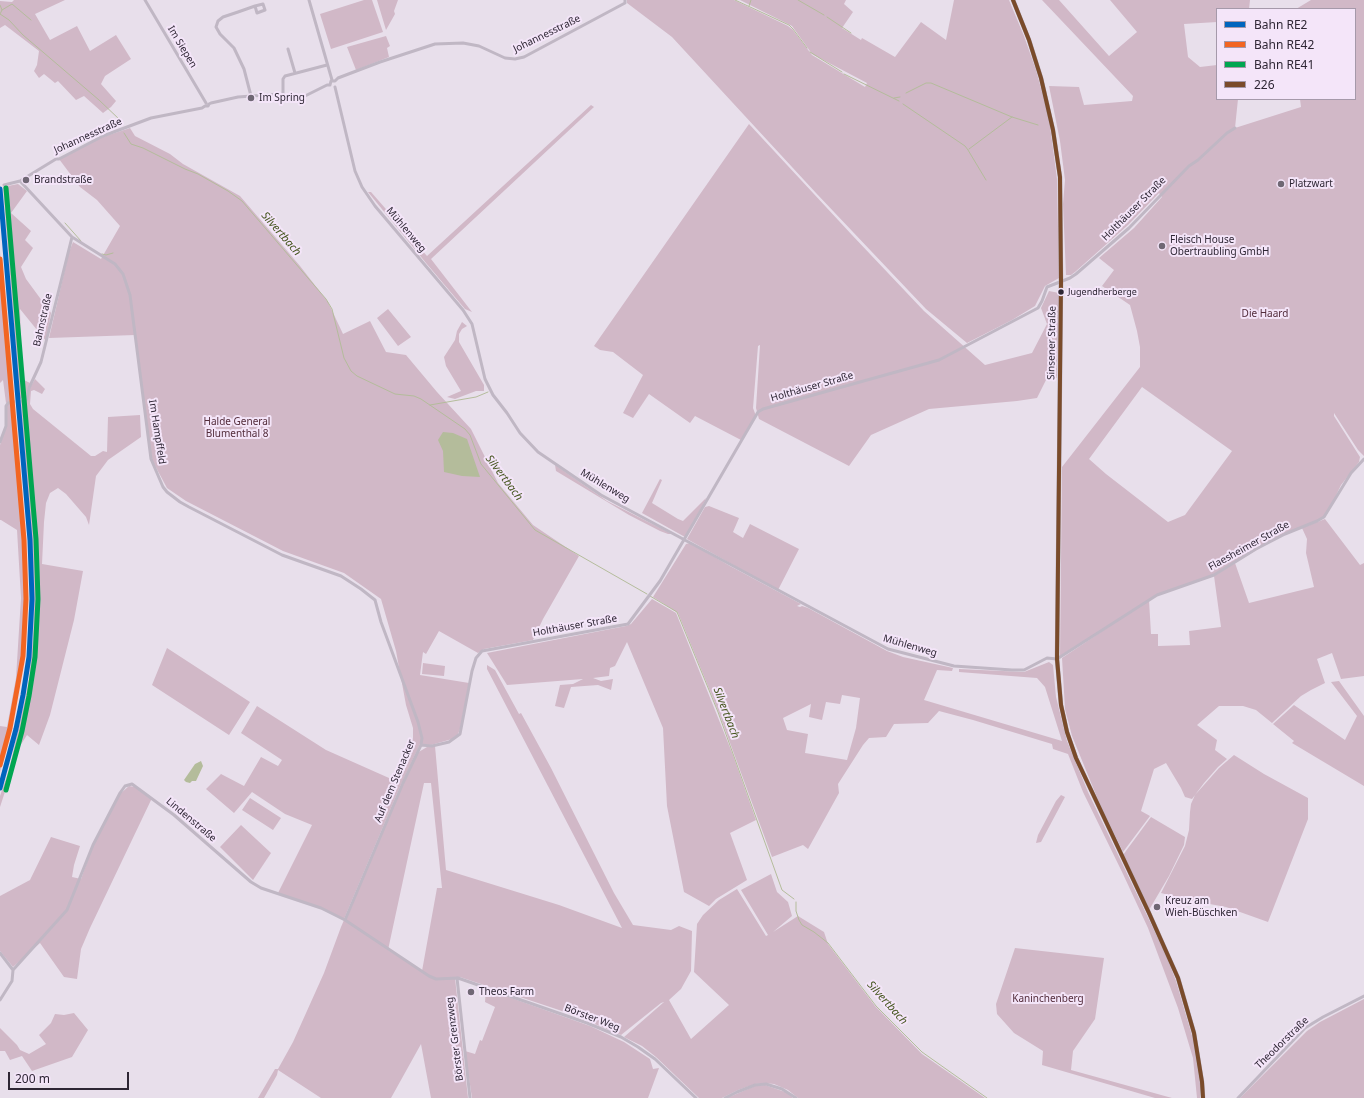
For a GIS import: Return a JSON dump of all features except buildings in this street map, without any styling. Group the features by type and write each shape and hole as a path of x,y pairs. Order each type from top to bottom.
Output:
{"main road":[{"name":"Sinsener Straße","path":"1013,0 1045,91 1053,130 1060,178 1061,282 1057,659 1061,705 1067,732 1076,758 1166,951 1182,992 1194,1033 1203,1098"}],"street":[{"name":"Im Siepen","path":"144,0 207,104"},
{"name":"Mühlenweg","path":"309,0 327,64 334,81 337,84 335,87 355,171 362,187 375,206 464,310 472,324 485,379 493,395 520,433 538,452 601,495 888,649 954,666 1012,670 1024,670 1047,658 1057,659"},
{"name":"Johannesstraße","path":"334,81 338,78 380,62 440,43 463,43 479,46 506,58 515,59 524,57 625,3 625,0"},
{"path":"251,96 244,69 234,48 220,34 216,27 218,20 223,17 255,6"},
{"path":"288,49 295,73"},
{"path":"283,95 283,78 285,75 327,64"},
{"path":"334,81 330,84 331,87 335,87"},
{"name":"Johannesstraße","path":"4,185 20,181 56,159 59,159 109,134 150,118 202,108 207,104 238,97 283,95 296,98 330,84"},
{"name":"Holthäuser Straße","path":"421,745 432,746 449,742 460,734 472,670 476,658 482,651 628,624 653,593 758,412 763,409 939,360 1038,308 1047,287 1076,274 1129,228 1189,166 1198,160 1227,133 1235,128"},
{"path":"20,181 72,237"},
{"name":"Bahnstraße","path":"22,402 27,399 29,388 41,362 72,237"},
{"name":"Im Hampffeld","path":"72,237 115,264 124,274 130,295 151,459 163,487 170,495 180,502 282,555 341,576 375,600"},
{"path":"0,442 6,426 6,406 12,402"},
{"name":"Flaesheimer Straße","path":"1057,659 1157,595 1214,576 1256,549 1324,517 1351,473 1364,459"},
{"name":"Auf dem Stenacker","path":"345,920 400,790 421,745 422,738 418,722 381,622 375,600"},
{"name":"Lindenstraße","path":"0,1000 12,981 13,970 67,910 93,845 120,793 128,784 132,784 174,815 250,882 261,888 321,908 345,920 429,976 436,979 457,978 466,981"},
{"path":"0,953 13,970"},
{"name":"Börster Grenzweg","path":"457,978 470,1098"},
{"name":"Börster Weg","path":"466,981 587,1023 621,1037 655,1059 696,1098"},
{"name":"Theodorstraße","path":"1238,1098 1305,1028 1364,996"},
{"path":"725,1098 755,1085 766,1084 782,1089 796,1098"}],"green space":[{"path":"14,0 65,0 35,14 50,40 77,26 90,51 116,35 131,59 105,76 101,84 116,101 111,107 103,113 84,96 76,100 58,81 55,83 44,74 39,78 34,71 37,65 39,51 5,25 0,28 0,1 12,2"},
{"path":"364,0 372,0 383,32 331,49 320,14"},
{"path":"377,0 398,0 394,11 395,14 386,30"},
{"path":"627,0 734,0 788,26 793,30 812,55 865,87 867,83 812,54 792,26 740,0 846,0 844,4 853,12 842,28 861,40 862,38 895,57 921,22 946,40 954,0 1009,0 1036,70 1049,118 1057,179 1059,278 1045,286 1035,306 1012,320 967,343 926,309 816,193 672,37 627,3"},
{"name":"Die Haard","path":"1042,0 1059,0 1109,56 1137,32 1110,0 1250,0 1249,8 1216,8 1216,22 1184,24 1188,57 1200,67 1216,65 1216,100 1238,100 1235,128 1301,107 1300,100 1356,100 1356,8 1298,8 1311,0 1364,0 1364,456 1358,450 1334,413 1334,416 1360,457 1359,462 1341,485 1327,514 1317,521 1285,533 1214,575 1157,595 1060,656 1062,467 1140,367 1140,347 1130,305 1102,286 1114,270 1099,258 1134,228 1162,197 1159,193 1128,225 1075,272 1071,275 1066,275 1063,204 1065,180 1060,141 1049,86 1079,87 1084,105 1132,101 1133,96","holes":["1142,387 1232,451 1185,515 1168,522 1089,459"]},
{"path":"386,36 390,46 387,48 389,57 356,70 347,47"},
{"path":"591,105 594,107 431,259 472,312 465,309 368,192 371,192 427,256"},
{"path":"749,124 924,311 985,365 1032,353 1047,324 1041,308 1049,291 1059,293 1057,378 1046,380 1037,398 929,409 871,435 849,466 759,419 756,408 760,345 758,346 753,408 756,416 741,440 695,416 690,423 649,394 633,418 623,413 643,375 613,352 600,350 594,346"},
{"name":"Halde General Blumenthal 8","path":"130,128 135,136 170,154 183,164 240,196 300,266 328,302 343,334 370,321 386,352 406,355 471,429 498,483 533,525 579,556 543,619 533,640 484,649 478,653 439,631 426,654 423,652 420,675 469,683 460,729 458,734 452,739 431,745 420,744 399,789 344,919 322,908 278,893 312,825 285,814 252,792 234,813 206,789 221,774 244,786 261,757 278,766 282,760 241,733 257,706 326,750 398,782 413,738 413,728 406,705 396,651 381,599 344,573 283,551 186,501 167,488 152,460 135,335 49,338 69,252 73,242 101,259 120,226 97,200 80,187 59,159 103,137"},
{"path":"18,184 27,191 11,213 31,231 25,240 33,248 21,267 26,279 51,313 46,341 20,309 22,379 30,383 26,397 20,399 3,187"},
{"path":"0,251 12,400 6,403 3,380 0,383"},
{"path":"388,309 411,337 398,346 377,318"},
{"path":"462,322 467,326 462,329 459,334 459,342 484,385 484,391 476,391 455,399 447,397 461,391 446,366 444,357 455,340 457,331"},
{"path":"35,379 45,389 42,394 34,390 31,391 30,404 33,409 91,456 95,456 103,451 107,452 108,417 140,415 141,437 108,460 96,476 89,525 86,517 66,494 58,488 50,493 46,503 42,564 83,571 74,620 50,715 39,745 27,735 20,746 0,807 0,796 9,770 26,695 33,637 33,560 21,402 26,401 30,388"},
{"path":"13,403 24,540 26,580 25,618 20,679 7,747 0,772 0,726 7,727 16,678 21,598 17,530 0,520 0,445 6,427 7,406 8,404"},
{"path":"555,465 607,501 672,534 660,531 629,515 556,471"},
{"path":"660,479 662,480 652,503 678,519 683,521 706,498 685,537 642,513"},
{"path":"709,506 739,518 733,532 743,538 750,524 799,549 778,590 687,539 705,507"},
{"path":"1325,519 1360,565 1364,563 1364,676 1341,679 1332,653 1317,659 1325,683 1301,696 1272,723 1256,710 1243,706 1219,706 1197,725 1217,740 1215,750 1227,759 1204,783 1192,799 1185,797 1166,763 1154,769 1141,811 1150,816 1123,852 1101,807 1072,736 1065,709 1062,658 1149,600 1151,634 1158,634 1158,646 1190,645 1189,631 1221,627 1214,576 1235,563 1249,603 1314,587 1306,553 1307,539 1302,528"},
{"path":"690,543 801,604 797,606 808,608 887,651 903,657 953,668 952,671 937,670 924,700 1062,741 1045,687 1037,678 959,672 959,669 1024,672 1049,662 1053,665 1056,697 1067,741 1088,792 1166,955 1176,981 1193,1039 1200,1083 1200,1098 1197,1098 1193,1058 1178,1008 1148,928 1083,792 1068,754 1053,749 1052,744 939,711 928,723 894,724 886,737 869,738 863,745 838,784 839,793 808,849 803,845 772,857 719,713 678,613 653,597 686,544","holes":["842,695 860,698 856,728 847,760 805,753 808,734 787,730 783,718 811,704 809,717 822,720 826,702 840,704"]},
{"path":"652,599 676,613 733,755 756,820 730,833 747,880 716,899 709,906 684,892 667,806 663,728 627,642 615,666 610,668 609,676 593,678 601,681 613,679 611,690 598,685 571,687 564,708 555,706 560,685 573,684 583,679 507,685 487,653 626,626 631,624"},
{"path":"167,648 250,702 229,735 152,685"},
{"path":"423,663 445,666 444,676 422,674"},
{"path":"487,665 495,670 519,714 521,713 551,768 614,893 633,925 671,930 679,926 692,931 691,971 681,989 669,1000 691,1039 729,1005 694,972 697,924 703,915 719,900 737,889 766,936 768,935 741,890 771,874 777,892 788,902 792,916 773,932 798,916 824,932 828,944 875,1006 922,1054 985,1098 798,1098 788,1090 774,1084 765,1083 755,1084 722,1098 699,1098 656,1057 642,1046 624,1037 664,1002 621,1035 568,1013 460,977 455,978 468,1098 431,1098 421,1044 391,1098 321,1098 278,1070 277,1075 264,1098 258,1098 275,1069 278,1069 293,1042 324,973 341,927 417,753 427,747 435,746 446,870 559,905 622,928 487,669","holes":["424,783 431,783 442,888 437,888 422,971 388,950"]},
{"path":"1339,681 1364,716 1364,786 1292,743 1294,741 1273,724 1294,705 1345,740 1357,716 1331,682"},
{"path":"1234,755 1264,774 1308,798 1308,819 1268,922 1226,907 1161,893 1185,846 1189,830 1191,804 1195,795 1219,768"},
{"path":"129,786 135,787 152,798 81,949 77,979 64,977 40,943 13,967 0,951 0,896 30,880 51,837 80,846 72,877 81,879 93,846 120,794"},
{"path":"1061,795 1065,797 1041,842 1036,843 1038,835 1056,801"},
{"path":"250,798 281,818 273,830 242,810"},
{"path":"1151,817 1185,837 1184,845 1169,876 1149,910 1123,855"},
{"path":"241,825 271,853 253,880 220,847"},
{"name":"Kaninchenberg","path":"1015,948 1104,958 1095,1019 1073,1051 1071,1070 1172,1098 1155,1098 1042,1065 1043,1051 1014,1033 997,1014 996,1004"},
{"path":"486,989 590,1026 624,1042 650,1059 653,1069 659,1068 648,1098 472,1098 465,1051 475,1054 480,1040 482,1041 495,1007 485,1002"},
{"path":"1364,999 1364,1098 1240,1098 1307,1031 1320,1022"},
{"path":"74,1013 88,1030 72,1057 32,1071 22,1056 10,1060 5,1051 0,1051 0,1028 20,1050 29,1054 46,1044 39,1035 51,1023 55,1014 64,1015"},
{"path":"765,1085 788,1093 793,1098 727,1098 755,1086"}],"shaded area":[{"path":"443,432 453,433 467,439 480,477 462,476 444,472 443,451 438,440"},
{"path":"201,761 203,766 196,781 192,781 190,783 186,782 184,780 195,764"}],"waterway":[{"path":"735,0 789,25 807,48"},
{"path":"749,6 751,0"},
{"path":"798,0 824,15"},
{"path":"2,10 12,4 31,20"},
{"path":"0,5 2,10 0,14"},
{"name":"Silvertbach","path":"0,14 9,20 23,35 99,100 120,120"},
{"path":"827,17 851,33"},
{"path":"810,52 842,72"},
{"path":"844,74 899,101"},
{"path":"906,93 926,83 931,83 1012,117 1038,125"},
{"path":"894,98 900,97"},
{"path":"903,104 965,146 986,180"},
{"path":"969,149 1012,117"},
{"name":"Silvertbach","path":"124,133 131,144 143,148 198,174 228,191 242,201 326,299 332,309 344,358 351,371 357,376 395,394 414,396 421,399 465,429 470,435 481,464 535,530 647,594"},
{"path":"65,223 81,241"},
{"path":"102,254 106,255 113,253"},
{"path":"430,405 476,397 488,392"},
{"name":"Silvertbach","path":"650,596 677,612 718,712 782,890 794,899"},
{"name":"Silvertbach","path":"796,902 796,911 802,925 828,943 876,1006 922,1052 987,1098"}],"tunnel":[{"path":"12,402 22,401"}],"rail line":[{"name":"RE41","path":"6,188 36,539 38,599 35,657 29,696 22,731 6,790"},
{"name":"RE2","path":"0,189 30,540 32,599 29,657 23,695 16,729 0,788"},
{"name":"RE42","path":"0,259 24,540 26,599 23,656 10,728 0,765"}],"transit line":[{"name":"226","path":"1013,0 1029,40 1041,78 1053,130 1060,177 1061,282 1057,659 1061,705 1067,732 1076,758 1178,978 1194,1033 1202,1082 1203,1098"}],"place":[{"name":"Im Spring","path":"251,98"},
{"name":"Brandstraße","path":"26,180"},
{"name":"Platzwart","path":"1281,184"},
{"name":"Fleisch House Obertraubling GmbH","path":"1162,246"},
{"name":"Jugendherberge","path":"1061,292"},
{"name":"Kreuz am Wieh-Büschken","path":"1157,907"},
{"name":"Theos Farm","path":"471,992"}]}
